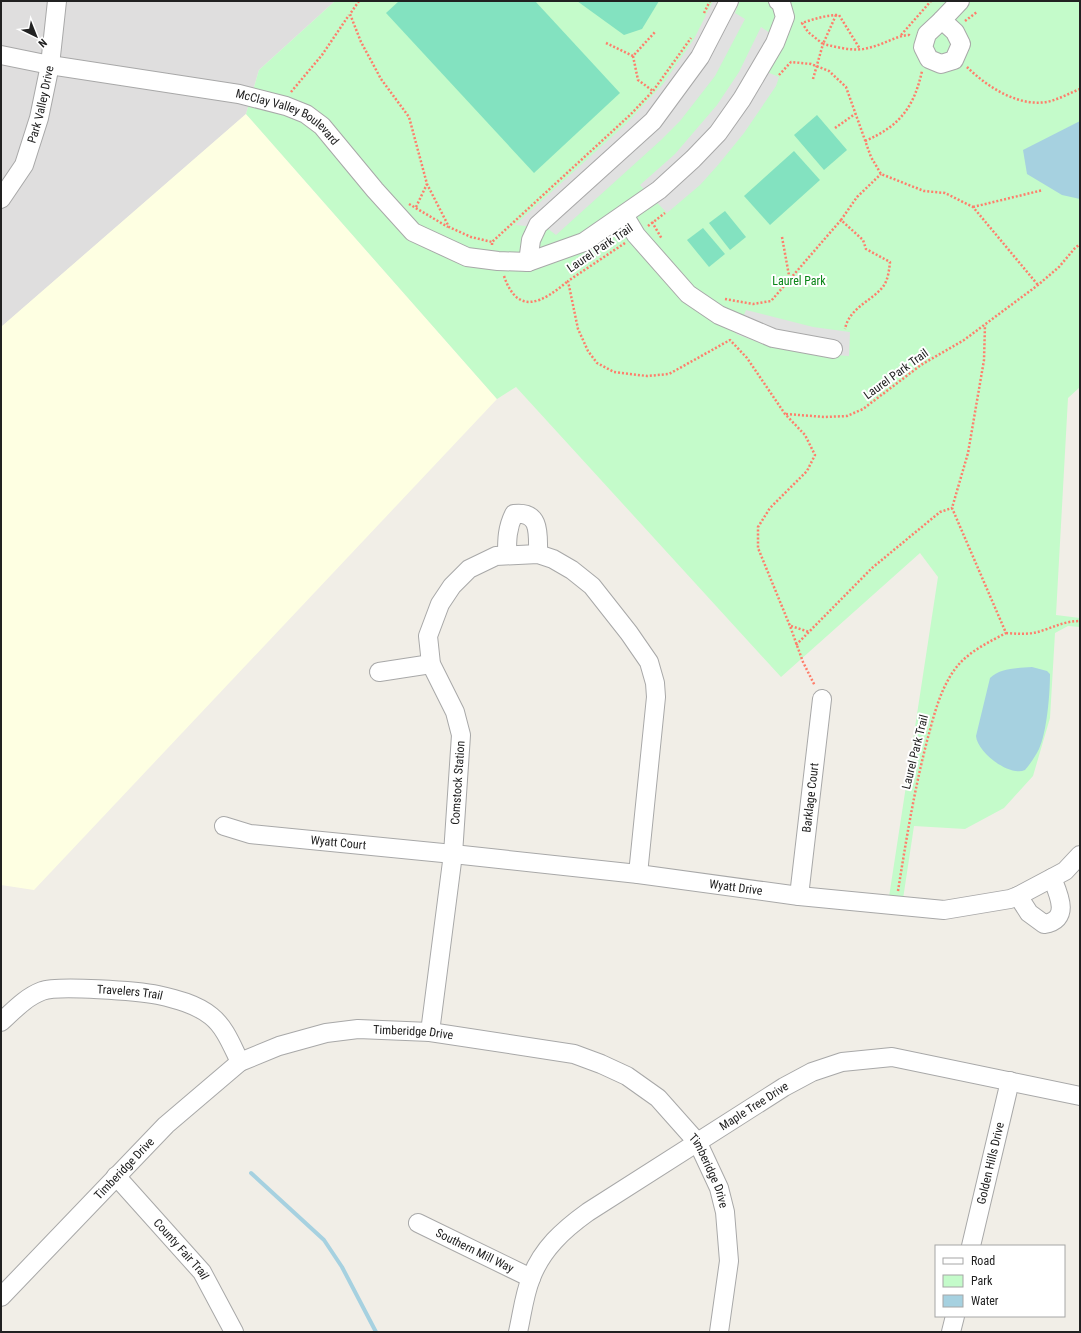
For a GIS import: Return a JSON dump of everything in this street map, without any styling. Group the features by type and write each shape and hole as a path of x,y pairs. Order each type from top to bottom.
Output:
{"street":[{"name":"Park Valley Drive","path":"1,199 24,165 39,118 50,65 57,1"},
{"path":"729,1 700,57 653,121 626,148 538,225 531,240 528,262 584,242 624,215 659,190 718,133 742,99 778,35 785,17 778,1"},
{"path":"942,20 960,1"},
{"name":"McClay Valley Boulevard","path":"1,55 50,65 239,94 286,106 306,114 322,126 375,190 413,232 467,257 498,261 528,262"},
{"path":"624,215 636,235 688,294 718,315 774,338 833,349"},
{"path":"507,555 507,530 510,521 514,514 523,513 532,517 535,523 538,533 538,554"},
{"name":"Comstock Station","path":"430,1032 453,854 461,735 455,712 430,664 428,636 440,604 448,592 469,569 496,556 538,554 553,559 572,570 592,586 629,633 649,662 655,682 656,697 638,874"},
{"path":"379,672 430,664"},
{"name":"Barklage Court","path":"799,896 822,699"},
{"name":"Wyatt Court","path":"224,826 250,834 453,854"},
{"name":"Wyatt Drive","path":"453,854 638,874 799,896 944,910 1010,899 1018,896 1065,871 1080,855"},
{"path":"1018,896 1029,913 1044,924 1051,923 1056,920 1061,911 1061,900 1052,878"},
{"name":"Travelers Trail","path":"1,1022 24,1000 43,990 63,988 156,994 197,1007 211,1016 221,1027 240,1062"},
{"name":"Timberidge Drive","path":"1,1297 166,1125 207,1088 240,1062 279,1046 326,1033 358,1030 430,1032 574,1054 627,1076 652,1093 698,1143 718,1188 725,1212 729,1260 719,1332"},
{"name":"Maple Tree Drive","path":"518,1332 531,1278 551,1243 575,1221 784,1087 812,1072 842,1062 892,1057 1080,1096"},
{"name":"Golden Hills Drive","path":"971,1245 1010,1081"},
{"name":"County Fair Trail","path":"116,1176 202,1272 234,1332"},
{"name":"Southern Mill Way","path":"418,1223 531,1278"},
{"path":"951,1332 955,1317"}],"path":[{"path":"289,94 322,55 359,1"},
{"path":"901,35 931,1"},
{"path":"350,14 361,42 381,79 409,117 427,184 449,227 471,237 492,242"},
{"path":"813,79 818,66 823,44 836,15"},
{"path":"860,48 839,15 826,16 802,22 808,32 823,44 851,50 860,48 867,49 901,35 909,35 912,39"},
{"path":"633,56 655,32"},
{"path":"606,43 633,56"},
{"path":"633,56 638,80 653,91"},
{"path":"779,75 791,62 811,64 830,70 846,87 871,157 881,174 924,191 945,193 973,207 1038,285"},
{"path":"963,62 974,74 992,88 1012,97 1028,101 1049,102 1080,89"},
{"path":"866,141 895,125 906,111 918,89 922,70"},
{"path":"835,128 855,114"},
{"path":"723,298 729,301 753,304 771,301 790,281 841,220 857,197 881,174"},
{"path":"416,207 427,184"},
{"path":"973,207 1043,190"},
{"name":"Laurel Park Trail","path":"665,212 612,253 588,266 568,281 578,330 588,351 597,363 614,372 647,376 669,374 730,340 747,358 785,414 805,435 816,455 807,471 770,508 758,526 758,548 790,626 796,645 822,699"},
{"path":"841,220 863,240 866,249 890,262 888,274 882,288 858,308 846,322 845,329"},
{"path":"652,222 663,242"},
{"path":"782,237 790,281"},
{"name":"Laurel Park Trail","path":"785,414 825,417 847,416 863,409 921,365 964,340 986,325 1059,267 1080,244"},
{"path":"986,325 984,360 968,453 952,508 1006,633 1025,634 1044,630 1057,624 1080,621"},
{"path":"796,645 872,568 940,512 952,508"},
{"path":"790,626 809,632"},
{"name":"Laurel Park Trail","path":"895,906 918,772 933,717 944,688 960,663 985,645 1006,633"}],"shaded area":[{"path":"1,1 335,1 259,70 246,114 1,327"},
{"path":"713,1 739,2 735,13 745,19 715,76 680,121 556,235 547,228 515,225 627,123 663,84 694,39"},
{"path":"761,27 784,42 767,72 779,77 776,86 744,133 718,165 700,185 667,213 640,185 675,154 717,105 739,72"},
{"path":"246,114 497,399 34,890 1,885 1,327"},
{"path":"746,310 813,327 850,332 849,356 804,353 769,346 736,334"}],"green space":[{"name":"Laurel Park","path":"335,1 1080,1 1080,387 1068,398 1056,615 1080,618 1080,627 1068,626 1055,633 1050,718 1033,776 1004,808 965,829 914,826 903,899 889,897 938,577 920,553 781,677 516,387 497,399 246,114 259,70"},
{"path":"399,1 535,1 620,93 534,173 386,13"},
{"path":"577,1 659,1 642,29 624,35"},
{"path":"817,115 847,150 824,170 794,135"},
{"path":"794,151 820,180 770,225 744,196"},
{"path":"725,211 746,237 730,250 709,223"},
{"path":"703,228 725,254 709,267 687,240"}],"water":[{"path":"1080,121 1080,199 1062,195 1027,174 1023,150"},
{"path":"1032,667 1047,671 1050,674 1048,712 1044,733 1039,749 1025,770 1011,770 1003,767 988,756 982,749 976,736 990,678 1004,670"}],"waterway":[{"path":"251,1173 324,1240 342,1267 376,1332"}]}
